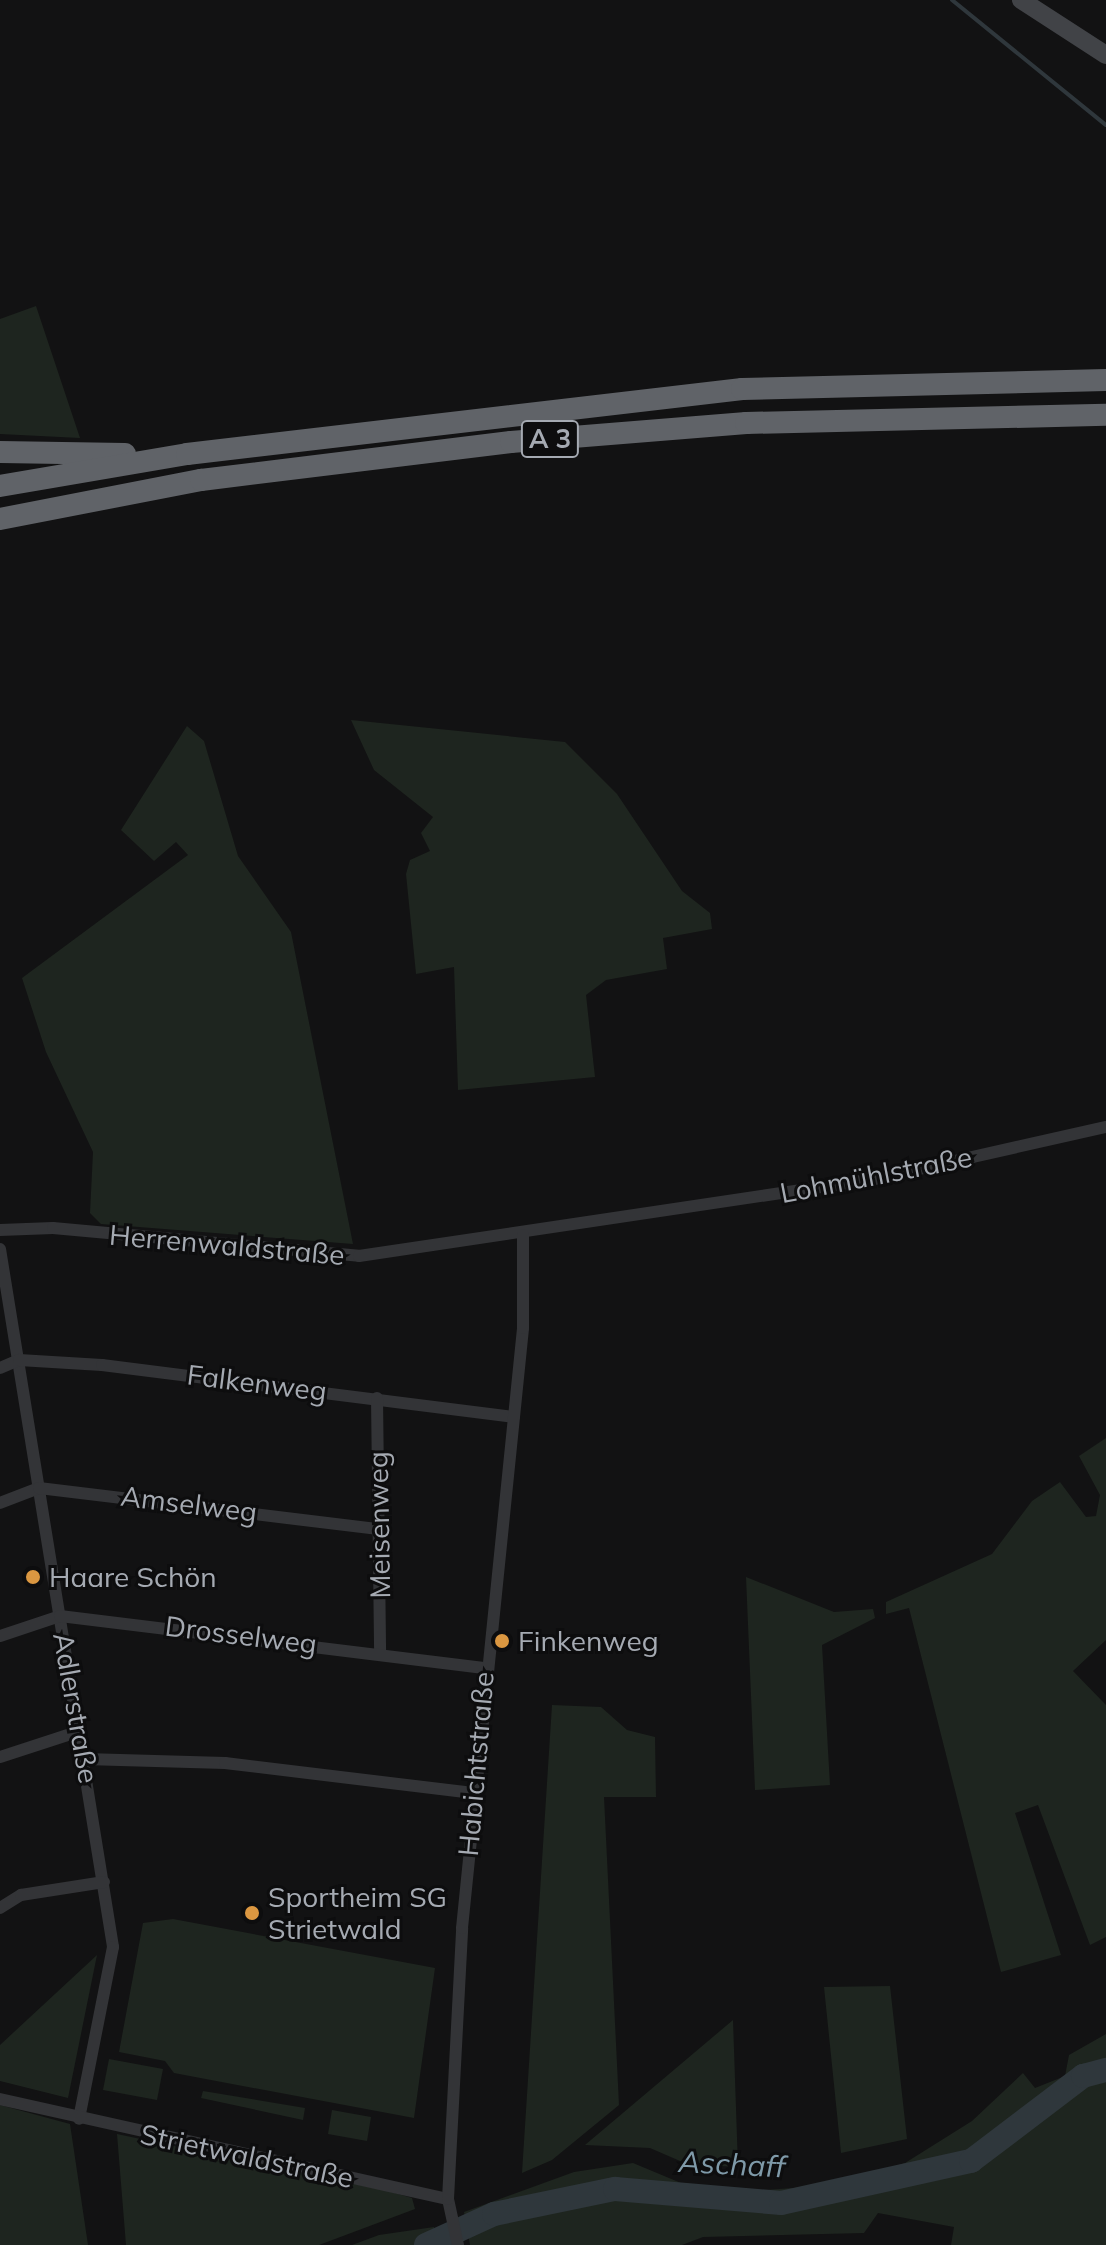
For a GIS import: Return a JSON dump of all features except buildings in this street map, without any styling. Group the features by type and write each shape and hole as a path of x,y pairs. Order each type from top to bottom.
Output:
{"highway":[{"name":"A 3","path":"0,486 187,454 742,389 1106,380"},
{"name":"A 3","path":"0,519 201,480 511,442 746,423 1106,415"},
{"path":"0,452 187,454"}],"street":[{"path":"1021,0 1106,55"},
{"name":"Lohmühlstraße","path":"643,1214 875,1179 1106,1127"},
{"name":"Herrenwaldstraße","path":"0,1230 53,1228 359,1256 523,1235 643,1214"},
{"name":"Habichtstraße","path":"448,2199 473,1793 484,1668 514,1417 523,1235"},
{"name":"Adlerstraße","path":"0,1249 85,1759 104,1882 112,1967 79,2119"},
{"name":"Falkenweg","path":"0,1368 19,1360 377,1398 514,1417"},
{"name":"Meisenweg","path":"377,1398 380,1653"},
{"name":"Amselweg","path":"0,1503 39,1488 379,1529"},
{"name":"Drosselweg","path":"0,1636 60,1616 484,1668"},
{"path":"0,1757 80,1731"},
{"path":"85,1759 225,1763 473,1793"},
{"path":"0,1908 21,1895 104,1882"},
{"name":"Strietwaldstraße","path":"0,2099 448,2199"},
{"path":"448,2199 458,2245"}],"shaded area":[{"path":"36,306 80,438 0,434 0,319"},
{"path":"351,720 565,742 617,794 682,891 710,913 712,929 663,938 667,969 606,980 586,995 595,1077 458,1090 454,967 416,974 406,874 410,860 430,851 421,833 433,817 374,770"},
{"path":"187,726 204,741 238,856 291,932 353,1244 101,1224 90,1213 93,1152 46,1052 22,978 188,855 176,842 154,861 121,830"},
{"path":"1106,1438 1106,1640 1073,1671 1106,1705 1106,1937 1090,1945 1038,1805 1015,1813 1061,1955 1001,1972 909,1608 886,1614 886,1602 992,1554 1032,1501 1060,1482 1086,1517 1096,1516 1100,1495 1079,1456"},
{"path":"746,1577 834,1612 873,1609 875,1618 822,1645 830,1785 755,1790"},
{"path":"552,1705 601,1707 627,1730 655,1737 656,1797 604,1797 619,2105 552,2160 522,2173"},
{"path":"173,1919 435,1968 414,2118 174,2073 165,2061 119,2052 143,1923"},
{"path":"97,1955 68,2098 0,2081 0,2045"},
{"path":"890,1986 907,2139 841,2153 824,1987"},
{"path":"733,2020 738,2167 687,2164 650,2148 585,2145"},
{"path":"1106,2034 1106,2245 951,2245 954,2227 878,2213 864,2233 703,2237 682,2245 470,2245 464,2212 574,2172 633,2163 681,2183 738,2192 834,2185 905,2163 972,2121 1023,2073 1035,2088 1065,2076 1069,2055"},
{"path":"109,2059 163,2069 157,2100 103,2090"},
{"path":"203,2091 305,2108 303,2120 201,2098"},
{"path":"0,2105 70,2124 88,2245 0,2245"},
{"path":"332,2110 371,2117 367,2141 328,2134"},
{"path":"117,2134 388,2191 412,2198 415,2209 319,2245 126,2245"},
{"path":"434,2227 439,2245 352,2245 379,2235"}],"waterway":[{"path":"952,0 1106,125"},
{"name":"Aschaff","path":"426,2245 494,2214 615,2189 781,2203 971,2161 1083,2076 1106,2070"}],"place":[{"name":"Haare Schön","path":"33,1577"},
{"name":"Finkenweg","path":"502,1641"},
{"name":"Sportheim SG Strietwald","path":"252,1913"}]}
